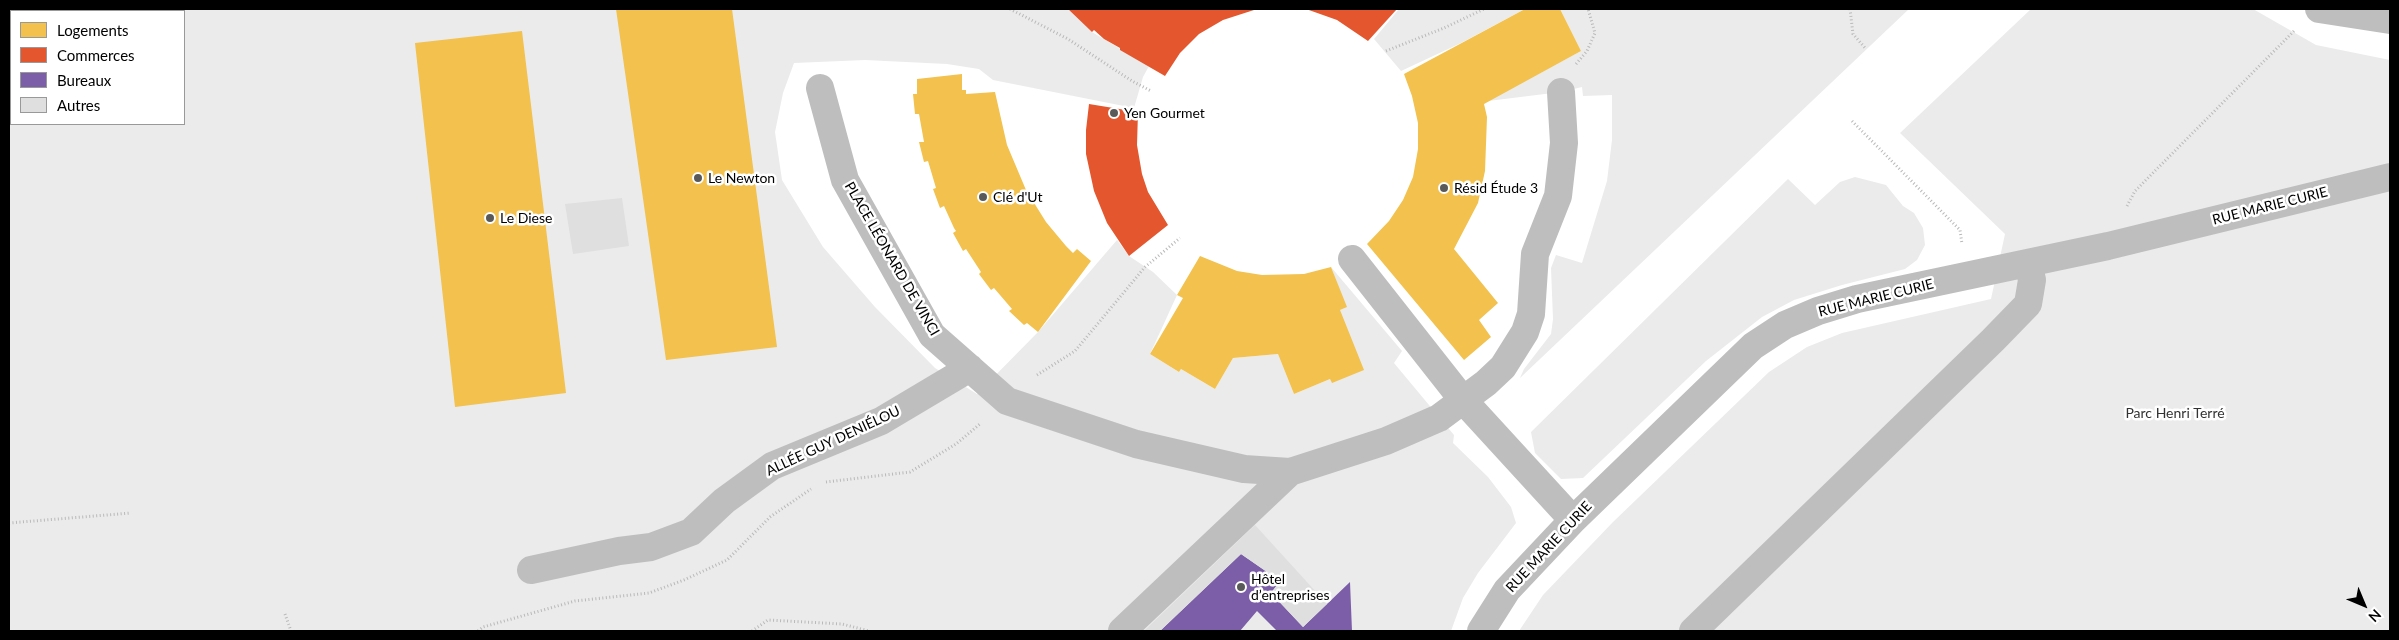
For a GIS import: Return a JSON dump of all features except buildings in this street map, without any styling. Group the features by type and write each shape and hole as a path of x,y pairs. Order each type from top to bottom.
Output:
{"street":[{"path":"2319,9 2390,20"},
{"name":"PLACE LÉONARD DE VINCI","path":"820,88 845,180 932,335 1007,401 1136,444 1244,469 1290,472 1386,442 1439,418 1486,383 1502,367 1525,332 1531,314 1534,254 1558,196 1564,143 1561,92"},
{"name":"RUE MARIE CURIE","path":"1482,631 1507,590 1573,520 1753,346 1785,325 1818,311 1857,300 2108,246 2390,177"},
{"path":"1352,259 1463,400 1573,520"},
{"path":"1693,631 2028,304 2032,280 2028,263"},
{"name":"ALLÉE GUY DENIÉLOU","path":"531,570 618,551 651,547 692,532 724,501 772,466 881,421 970,368"},
{"path":"1122,631 1290,472"}],"path":[{"path":"1010,9 1068,39 1132,81 1151,91"},
{"path":"1386,51 1444,28 1484,9"},
{"path":"1561,92 1578,62 1587,51 1594,33 1588,9"},
{"path":"1850,9 1853,34 1866,49"},
{"path":"2126,208 2134,191 2296,30"},
{"path":"1852,121 1960,230 1966,276"},
{"path":"9,522 131,513"},
{"path":"285,614 291,631"},
{"path":"752,631 768,620 842,624 870,631"}],"green space":[{"path":"1068,9 1092,32 1149,66 1143,77 1134,108 993,80 979,69 947,64 865,60 794,63 783,93 775,132 782,180 823,247 875,307 935,368 977,394 1038,332 1117,240 1129,256 1153,272 1177,295 1150,354 1179,372 1181,369 1215,389 1233,358 1278,354 1294,394 1330,379 1332,382 1340,310 1346,307 1331,267 1402,351 1394,363 1454,435 1453,443 1488,477 1511,507 1516,523 1478,573 1463,598 1451,631 9,631 9,54 10,125 185,125 185,10 126,10"},
{"path":"1399,9 1525,9 1461,43 1401,71 1374,39"},
{"path":"1560,9 1909,9 1520,378 1524,369 1551,334 1553,319 1551,268 1556,255 1582,263 1607,181 1612,140 1612,95 1583,96 1582,87 1561,92 1488,101 1581,51"},
{"name":"Parc Henri Terré","path":"2031,9 2253,9 2316,45 2390,60 2390,631 1519,631 1543,595 1613,522 1769,372 1807,347 1842,333 1991,299 2005,234 1900,133"},
{"path":"1855,177 1886,185 1903,206 1914,213 1923,228 1925,245 1917,260 1905,269 1842,285 1794,300 1762,317 1706,361 1583,478 1561,479 1535,453 1531,432 1788,179 1815,205 1840,182"}],"place":[{"name":"Yen Gourmet","path":"1114,113"},
{"name":"Le Newton","path":"698,178"},
{"name":"Résid Étude 3","path":"1444,188"},
{"name":"Clé d'Ut","path":"983,197"},
{"name":"Le Diese","path":"490,218"},
{"name":"Hôtel d’entreprises","path":"1241,587"}]}
